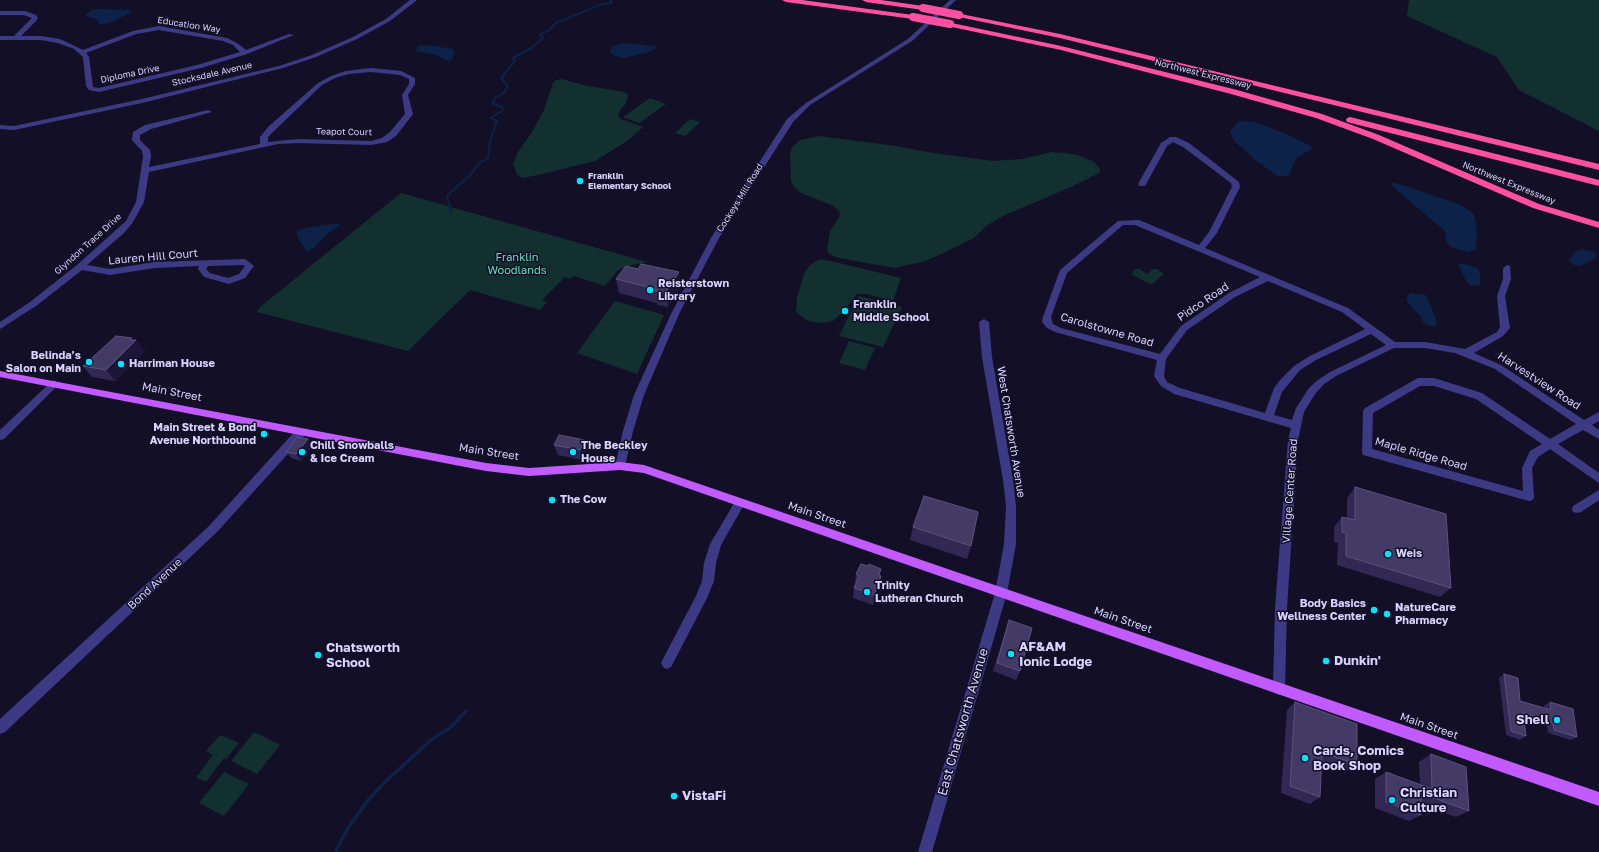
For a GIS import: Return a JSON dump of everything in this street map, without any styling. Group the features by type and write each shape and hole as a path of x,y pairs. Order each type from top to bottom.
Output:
{"highway":[{"name":"Northwest Expressway","path":"786,0 913,17 950,24 1054,46 1234,92 1346,126 1536,206 1599,225"},
{"name":"Northwest Expressway","path":"866,0 923,8 1060,36 1599,167"},
{"path":"1234,92 1599,183"},
{"path":"1306,96 1599,174"}],"main road":[{"name":"Main Street","path":"0,374 464,463 517,471 557,471 620,466 644,469 1599,799"}],"street":[{"name":"Stocksdale Avenue","path":"0,127 20,127 57,119 259,73 297,62 365,34 388,20 414,0"},
{"name":"Cockeys Mill Road","path":"620,466 631,419 639,395 675,314 715,238 794,116 808,104 909,41 953,0"},
{"path":"0,13 25,13 34,16 35,18 33,21 17,37"},
{"name":"Education Way","path":"82,52 135,32 159,28 225,40 235,44 245,53"},
{"name":"Diploma Drive","path":"82,52 87,64 89,86 91,89 99,90 199,67 245,53 291,35"},
{"path":"0,38 17,37 56,40 68,44 82,52"},
{"name":"Teapot Court","path":"145,170 264,144 298,140 371,143 384,140 393,134 409,114 405,95 412,84 412,78 401,73 363,70 348,72 333,77 320,84 271,128 264,137 264,144"},
{"name":"Glyndon Trace Drive","path":"0,326 34,304 80,267 121,231 129,222 140,202 147,153 136,140 136,134 148,127 208,112"},
{"path":"1142,184 1164,145 1173,139 1186,145 1235,182 1236,187 1213,233 1200,248"},
{"name":"Carolstowne Road","path":"1295,425 1269,416 1169,388 1161,381 1159,376 1158,369 1162,358 1058,330 1050,326 1047,322 1047,317 1059,282 1066,268 1121,223 1126,222 1141,224 1345,310 1393,345"},
{"name":"Lauren Hill Court","path":"80,267 110,272 155,265 205,263 245,262 250,266 242,276 229,282 204,272 202,269 205,263"},
{"path":"1466,353 1500,334 1505,328 1501,296 1507,279 1507,268"},
{"name":"Pidco Road","path":"1162,358 1184,328 1232,295 1268,277"},
{"name":"West Chatsworth Avenue","path":"984,322 987,357 1011,506 1010,544 1001,593"},
{"path":"1269,416 1277,391 1284,381 1298,368 1313,358 1373,329"},
{"name":"Harvestview Road","path":"1393,345 1425,345 1466,353 1484,360 1507,373 1599,435"},
{"name":"Village Center Road","path":"1279,689 1281,608 1291,459 1295,425 1299,411 1305,401 1321,382 1333,374 1393,345"},
{"name":"Maple Ridge Road","path":"1550,444 1479,396 1434,382 1418,382 1368,411 1367,452 1529,497 1527,468 1534,454 1599,416"},
{"path":"0,436 54,384"},
{"name":"Bond Avenue","path":"0,728 213,529 301,432"},
{"path":"1550,444 1599,479"},
{"path":"1577,509 1599,494"},
{"path":"667,663 701,598 708,581 710,563 716,544 740,503"},
{"name":"East Chatsworth Avenue","path":"925,852 1001,593"}],"green space":[{"path":"1409,0 1599,0 1599,131 1519,90 1497,57 1407,16"},
{"path":"562,79 583,85 624,92 628,95 626,103 620,110 618,116 621,119 643,127 627,141 595,161 522,178 517,174 513,164 518,152 532,132 544,110 553,83 556,80"},
{"path":"650,98 666,104 639,123 623,117"},
{"path":"690,119 700,122 685,136 675,133"},
{"path":"819,136 993,161 1022,159 1052,152 1064,153 1077,155 1093,161 1100,169 1099,173 1071,187 1005,215 986,226 974,238 941,254 925,261 895,268 839,258 829,254 827,249 830,231 840,216 839,211 834,206 801,193 794,187 791,181 790,155 792,147 800,140"},
{"name":"Franklin Woodlands","path":"401,193 647,262 618,270 605,286 574,276 570,279 565,277 542,300 547,302 540,310 470,290 408,351 257,312 260,307"},
{"path":"819,260 826,260 901,278 893,301 866,294 857,294 833,321 821,323 808,321 796,312 797,298 804,274 811,264"},
{"path":"1135,269 1139,269 1147,274 1153,269 1157,269 1164,274 1152,284 1133,275 1132,272"},
{"path":"859,296 902,307 883,347 839,336"},
{"path":"615,301 664,315 637,374 577,353"},
{"path":"849,341 875,348 865,370 839,363"},
{"path":"254,732 280,745 257,774 231,761"},
{"path":"220,735 239,743 226,759 224,758 206,782 196,778 213,755 206,751"},
{"path":"224,772 249,784 224,816 199,803"}],"water":[{"path":"91,10 129,10 132,12 111,22 100,25 96,19 85,16"},
{"path":"623,43 655,46 656,48 650,52 624,58 610,53 612,47"},
{"path":"427,45 453,49 452,60 448,61 436,55 416,51 418,46"},
{"path":"1239,121 1255,122 1286,134 1311,146 1312,149 1299,156 1294,162 1289,175 1279,177 1258,162 1234,141 1230,131"},
{"path":"1391,183 1396,183 1458,204 1474,214 1477,231 1476,249 1468,252 1453,248 1446,242 1445,231 1393,187"},
{"path":"337,223 340,225 326,235 313,249 307,252 297,236 297,231 306,228"},
{"path":"1582,249 1595,253 1596,256 1594,259 1580,266 1574,265 1569,260 1575,252"},
{"path":"1460,263 1477,268 1480,273 1480,285 1472,286 1467,283 1458,264"},
{"path":"1411,293 1426,295 1436,319 1437,324 1434,327 1423,322 1421,317 1407,301 1407,296"}],"building":[{"path":"641,264 679,272 665,293 655,291 656,289 616,279 626,266 638,269"},
{"path":"116,336 136,340 106,370 83,366"},
{"path":"559,435 585,440 580,450 554,445"},
{"path":"297,437 308,439 296,454 286,452"},
{"name":"Weis","path":"1355,487 1446,514 1451,588 1346,556 1346,533 1342,532 1342,517 1355,520"},
{"path":"924,496 978,512 971,546 913,527"},
{"path":"861,564 868,566 869,564 881,569 879,575 881,576 874,595 854,588 859,576 856,574"},
{"name":"AF&AM Ionic Lodge","path":"1009,620 1032,628 1020,671 997,663"},
{"path":"1504,674 1518,678 1520,701 1551,710 1550,702 1573,709 1577,737 1554,730 1553,723 1523,713 1526,736 1511,731"},
{"name":"Cards, Comics Book Shop","path":"1295,702 1357,724 1357,764 1322,753 1320,797 1290,786"},
{"path":"1431,754 1466,767 1469,811 1421,793 1421,815 1386,802 1386,772 1432,789"}],"waterway":[{"path":"450,208 447,196 471,174 479,163 488,158 490,141 497,121 491,118 502,111 503,107 493,104 495,98 504,93 508,86 501,78 515,61 513,58 530,49 543,38 540,35 549,30 556,23 602,4 611,3 611,0"},
{"path":"450,207 451,213"},
{"path":"335,852 348,828 368,800 385,782 431,740 451,727 466,711"}],"place":[{"name":"Franklin Elementary School","path":"580,181"},
{"name":"Reisterstown Library","path":"650,290"},
{"name":"Franklin Middle School","path":"845,311"},
{"name":"Belinda’s Salon on Main","path":"89,362"},
{"name":"Harriman House","path":"121,364"},
{"name":"Main Street & Bond Avenue Northbound","path":"264,434"},
{"name":"Chill Snowballs & Ice Cream","path":"302,452"},
{"name":"The Beckley House","path":"573,452"},
{"name":"The Cow","path":"552,500"},
{"name":"Weis","path":"1388,554"},
{"name":"Trinity Lutheran Church","path":"867,592"},
{"name":"Body Basics Wellness Center","path":"1374,610"},
{"name":"NatureCare Pharmacy","path":"1387,614"},
{"name":"AF&AM Ionic Lodge","path":"1011,654"},
{"name":"Chatsworth School","path":"318,655"},
{"name":"Dunkin'","path":"1326,661"},
{"name":"Shell","path":"1557,720"},
{"name":"Cards, Comics Book Shop","path":"1305,758"},
{"name":"VistaFi","path":"674,796"},
{"name":"Christian Culture","path":"1392,800"}]}
